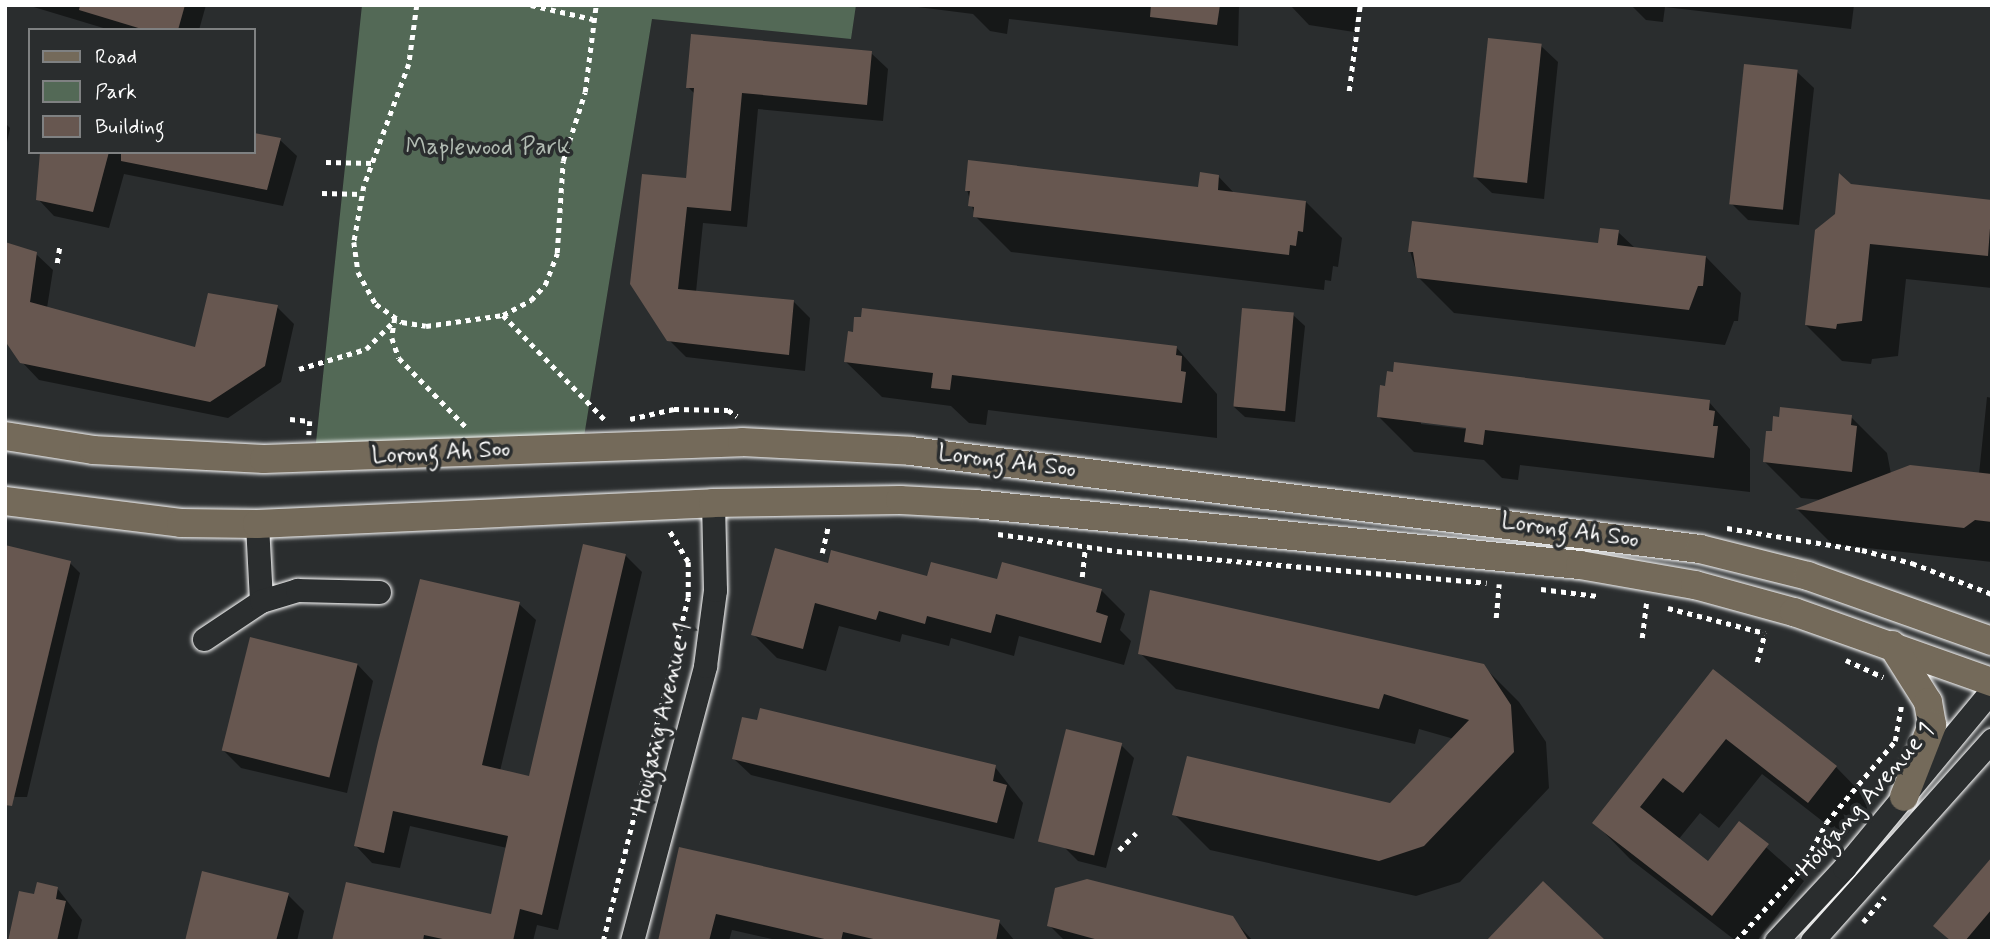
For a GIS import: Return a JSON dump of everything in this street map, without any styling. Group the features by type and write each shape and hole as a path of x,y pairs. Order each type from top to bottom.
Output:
{"main road":[{"name":"Lorong Ah Soo","path":"5,436 190,458 284,460 617,446 803,443 975,458 1700,550 1808,576 1992,641"},
{"path":"975,458 999,469 1006,481 999,497 975,504"},
{"name":"Lorong Ah Soo","path":"5,501 181,523 257,524 713,503 900,500 975,504 1580,565 1695,585 1892,645 1992,682"},
{"path":"1892,645 1928,702 1932,725 1904,797"}],"street":[{"name":"Hougang Avenue 1","path":"632,941 705,666 715,590 713,503"},
{"path":"257,524 261,601"},
{"path":"204,639 261,601 297,590 379,592"},
{"name":"Hougang Avenue 1","path":"1776,941 1904,797 1992,690"},
{"path":"1812,941 1992,740"}],"path":[{"path":"417,5 409,64 362,194 354,242 358,272 369,295 395,318 436,326 503,315 531,300 545,285 557,253 563,161 585,92 592,19 596,5"},
{"path":"531,5 592,19"},
{"path":"1349,92 1360,5"},
{"path":"326,162 373,163"},
{"path":"322,193 362,194"},
{"path":"57,262 60,245"},
{"path":"503,315 565,382 595,407 609,424 617,446"},
{"path":"299,369 366,349 380,340 395,318"},
{"path":"395,318 393,345 403,364 493,451"},
{"path":"290,419 310,421 309,444"},
{"path":"603,941 688,597 688,562 679,540 663,523"},
{"path":"992,533 1085,547 1511,585"},
{"path":"1082,577 1085,547"},
{"path":"1496,618 1499,584"},
{"path":"1536,588 1610,598"},
{"path":"1634,601 1774,635"},
{"path":"1642,638 1646,603"},
{"path":"1757,662 1765,633"},
{"path":"1840,658 1889,681"},
{"path":"1736,941 1802,868 1826,823 1895,741 1902,718 1899,697"},
{"path":"1119,850 1136,833"}],"green space":[{"name":"Maplewood Park","path":"362,5 856,5 851,39 652,19 583,443 315,452"}],"building":[{"path":"80,5 185,5 179,28 138,28 79,10"},
{"path":"1151,5 1220,5 1217,25 1150,17"},
{"path":"691,34 872,51 867,105 742,93 731,211 687,207 678,289 794,300 789,355 667,341 630,284 642,174 686,178 694,88 686,88"},
{"path":"1488,38 1542,44 1527,183 1473,177"},
{"path":"1744,64 1798,70 1783,210 1729,204"},
{"path":"256,133 281,138 267,190 121,161 121,154 256,154"},
{"path":"40,154 108,154 93,212 36,200"},
{"path":"968,160 1198,187 1200,172 1219,175 1218,190 1306,201 1303,232 1298,231 1296,246 1290,245 1289,255 973,217 974,207 968,206 970,191 965,191"},
{"path":"1839,173 1851,184 1992,200 1988,256 1870,244 1862,321 1837,324 1836,329 1805,325 1815,230 1835,214"},
{"path":"1412,221 1598,243 1600,228 1619,230 1617,245 1706,256 1703,286 1698,286 1689,310 1417,278 1413,252 1408,252"},
{"path":"5,242 37,252 30,302 195,347 208,293 278,305 265,366 210,402 20,363 5,341"},
{"path":"862,308 1177,346 1176,355 1182,356 1181,371 1186,372 1182,403 952,375 950,390 931,388 933,373 844,362 848,331 853,332 854,317 861,317"},
{"path":"1242,308 1294,313 1285,411 1233,407"},
{"path":"1394,362 1710,400 1709,410 1715,411 1713,426 1718,426 1714,458 1485,430 1483,445 1464,442 1466,428 1377,417 1380,385 1385,386 1387,371 1393,372"},
{"path":"1780,407 1852,415 1851,425 1857,426 1852,472 1763,462 1766,431 1772,431 1773,416 1779,417"},
{"path":"1910,465 1992,474 1992,522 1975,520 1964,528 1795,509"},
{"path":"583,544 626,554 542,915 520,909 513,941 452,941 424,935 423,941 332,941 346,882 491,914 508,836 393,811 384,853 354,846 378,742 420,579 520,602 482,765 529,776"},
{"path":"5,545 71,561 12,806 5,805"},
{"path":"775,548 828,563 831,550 927,576 931,562 997,579 1002,562 1102,589 1096,612 1108,616 1101,643 996,614 991,633 927,616 925,624 879,611 876,620 815,603 803,649 751,635"},
{"path":"1150,590 1484,664 1511,705 1514,752 1424,846 1379,861 1172,815 1187,756 1390,803 1469,720 1384,694 1379,709 1138,654"},
{"path":"250,637 358,664 329,777 222,751"},
{"path":"1713,669 1837,766 1808,803 1726,739 1683,793 1663,778 1640,807 1708,861 1739,821 1769,844 1712,916 1592,823"},
{"path":"760,708 996,765 993,781 1007,785 997,823 732,759 742,717 757,720"},
{"path":"1066,729 1122,743 1094,856 1038,842"},
{"path":"679,847 1000,920 996,941 882,941 843,932 841,941 833,941 716,914 709,941 658,941"},
{"path":"1992,857 1992,909 1965,941 1951,941 1933,926"},
{"path":"202,871 289,893 276,941 185,941"},
{"path":"1087,879 1233,916 1249,941 1102,941 1047,926 1055,888"},
{"path":"1543,881 1606,941 1486,941"},
{"path":"37,882 58,887 56,899 66,901 57,941 8,941 19,891 34,894"}]}
